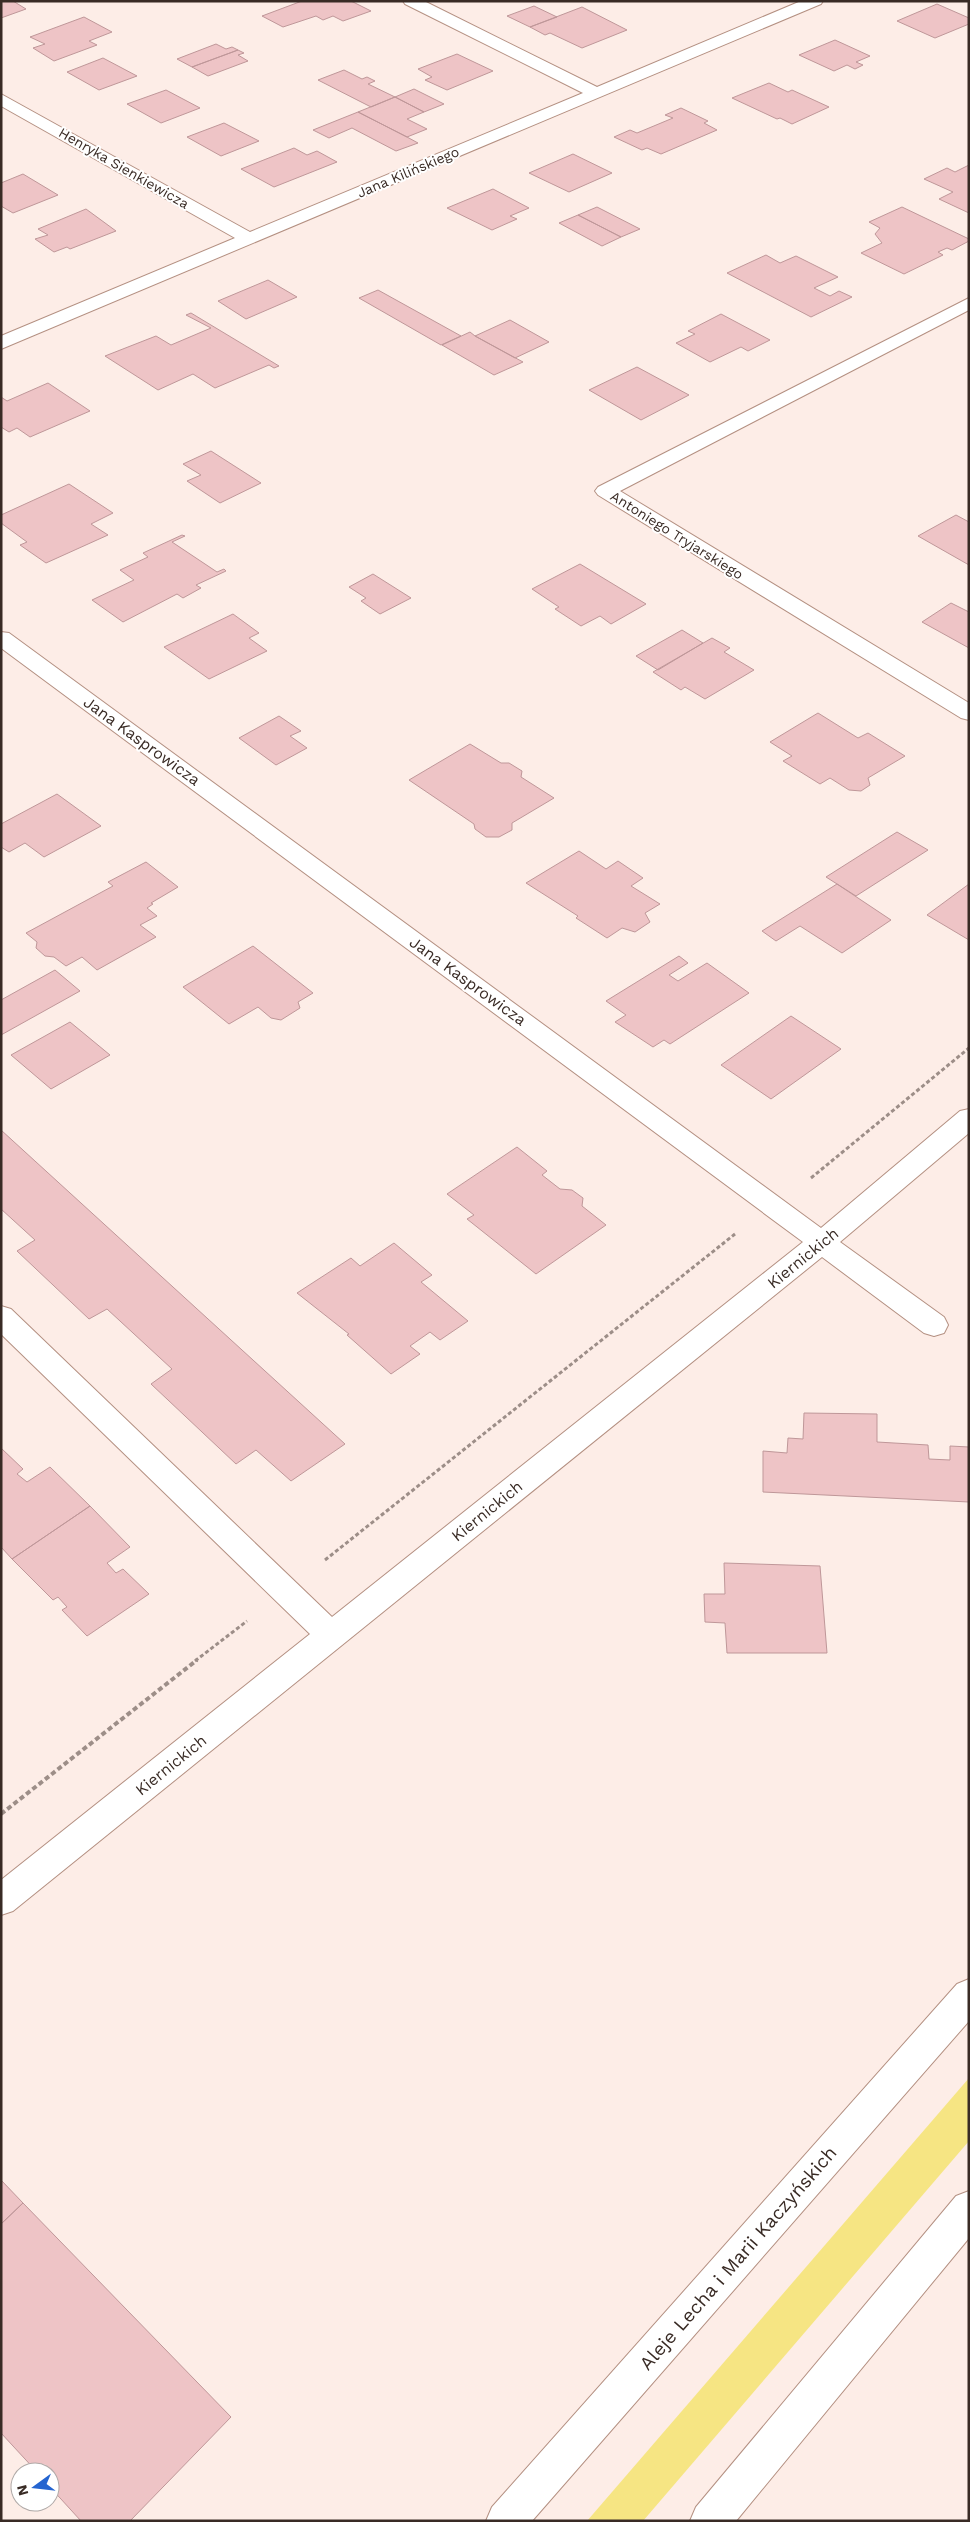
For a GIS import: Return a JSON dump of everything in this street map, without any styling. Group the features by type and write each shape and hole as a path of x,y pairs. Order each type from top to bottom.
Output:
{"street":[{"path":"411,1 596,93"},
{"name":"Jana Kilińskiego","path":"1,343 247,238 815,1"},
{"name":"Henryka Sienkiewicza","path":"1,98 247,238"},
{"name":"Antoniego Tryjarskiego","path":"969,304 605,491 969,713"},
{"name":"Jana Kasprowicza","path":"1,638 766,1199 934,1325"},
{"name":"Kiernickich","path":"1,1900 823,1241 969,1118"},
{"path":"1,1317 332,1636"},
{"name":"Aleje Lecha i Marii Kaczyńskich","path":"506,2521 969,1995"},
{"path":"710,2521 969,2209"}],"path":[{"path":"1,1814 725,1244 766,1199 788,1182 810,1180 969,1048"}],"shaded area":[{"path":"969,2078 969,2141 643,2521 587,2521"}],"building":[{"path":"1,1 13,1 26,9 1,18"},
{"path":"302,1 351,1 371,11 343,21 333,16 323,20 316,16 283,27 262,16"},
{"path":"937,4 969,18 969,24 935,38 897,21"},
{"path":"534,6 557,17 530,27 507,16"},
{"path":"582,7 627,30 582,48 550,33 545,35 530,27"},
{"path":"84,17 112,32 89,41 97,45 54,61 33,48 45,44 30,37"},
{"path":"835,40 870,56 856,62 863,65 855,69 847,65 834,71 799,55"},
{"path":"216,44 226,49 232,47 238,50 192,67 177,59"},
{"path":"238,50 244,53 238,55 248,61 208,76 192,67"},
{"path":"457,54 493,71 447,90 425,80 432,77 418,69"},
{"path":"103,58 137,76 99,90 67,72"},
{"path":"344,70 362,79 367,77 375,81 368,84 395,97 371,107 318,80"},
{"path":"769,83 788,92 792,90 829,107 792,124 732,98"},
{"path":"414,89 444,104 424,112 395,97"},
{"path":"166,90 200,108 161,123 127,104"},
{"path":"395,97 424,112 407,119 427,129 407,137 358,112"},
{"path":"681,108 708,121 704,123 717,130 661,154 647,148 642,150 614,137 630,130 637,133 673,118 665,115"},
{"path":"358,112 418,143 396,151 352,128 329,138 313,130"},
{"path":"224,123 259,141 221,156 187,137"},
{"path":"294,148 307,155 317,151 337,162 274,187 241,169"},
{"path":"573,154 612,173 569,192 529,173"},
{"path":"969,165 969,213 939,199 953,192 924,179 947,168 955,172"},
{"path":"23,174 58,195 13,213 1,206 1,183"},
{"path":"493,189 529,208 510,216 517,219 492,230 447,208"},
{"path":"597,207 640,229 621,237 578,215"},
{"path":"902,207 969,239 969,241 952,250 947,248 938,252 943,255 904,274 861,253 882,243 875,234 880,228 869,222"},
{"path":"86,209 116,231 70,249 67,247 54,252 35,239 48,235 38,229"},
{"path":"578,215 621,237 602,246 559,223"},
{"path":"766,255 780,263 796,256 838,277 814,288 830,296 839,291 852,297 811,317 727,273"},
{"path":"268,280 297,297 246,319 218,301"},
{"path":"378,290 461,336 441,345 359,298"},
{"path":"191,313 279,366 274,368 269,365 215,388 193,374 158,390 105,356 156,336 171,345 211,328 186,315"},
{"path":"721,314 770,340 748,351 741,347 710,362 676,343 695,334 688,331"},
{"path":"510,320 549,342 515,358 475,336"},
{"path":"470,332 523,362 494,375 442,345"},
{"path":"637,367 689,395 641,420 589,390"},
{"path":"48,383 90,411 30,437 17,428 9,432 1,427 1,397 7,401"},
{"path":"211,451 261,483 220,503 187,481 201,475 183,464"},
{"path":"69,484 113,513 91,524 108,535 46,563 20,545 27,542 1,523 1,515"},
{"path":"956,515 969,522 969,565 918,536"},
{"path":"182,535 185,536 172,542 217,572 224,569 226,571 196,585 201,588 183,598 177,594 123,622 92,600 134,580 120,570 148,557 143,553"},
{"path":"580,564 646,604 611,624 600,616 581,626 555,609 559,607 532,589"},
{"path":"373,574 411,598 380,614 361,601 366,598 349,587"},
{"path":"951,603 969,612 969,648 922,622"},
{"path":"233,614 259,633 249,638 267,651 209,679 164,647"},
{"path":"682,630 703,643 658,670 636,656"},
{"path":"712,638 730,648 724,652 754,670 705,699 685,687 681,690 653,672"},
{"path":"818,713 858,738 868,733 905,756 868,778 870,785 861,791 849,790 830,778 820,784 783,761 792,756 770,742"},
{"path":"279,716 301,731 290,736 307,748 276,765 239,738"},
{"path":"470,744 501,763 509,763 522,771 521,777 554,798 512,823 512,830 499,837 486,837 475,829 474,824 409,780"},
{"path":"57,794 101,826 44,857 25,843 9,852 1,847 1,824"},
{"path":"897,832 928,850 856,896 826,877"},
{"path":"579,851 606,869 618,861 643,878 631,886 660,904 645,913 650,922 635,932 622,928 607,938 576,918 578,916 526,883"},
{"path":"146,862 178,887 151,903 153,904 147,908 157,916 140,925 156,937 97,970 82,957 66,966 54,957 45,956 36,948 37,942 26,933 113,886 108,882"},
{"path":"837,884 891,920 842,953 800,926 776,941 762,931"},
{"path":"969,884 969,940 927,915"},
{"path":"253,946 313,993 298,1002 300,1008 281,1020 271,1018 258,1007 229,1024 183,987"},
{"path":"679,956 688,963 669,975 678,981 707,963 749,993 670,1044 664,1040 653,1047 615,1022 626,1015 606,1001"},
{"path":"55,970 80,991 1,1035 1,1000"},
{"path":"791,1016 841,1049 771,1099 721,1065"},
{"path":"70,1022 110,1055 51,1089 11,1055"},
{"path":"1,1130 345,1444 291,1481 256,1450 236,1464 151,1384 172,1369 107,1309 89,1319 17,1251 35,1240 1,1209"},
{"path":"517,1147 547,1171 542,1175 560,1189 572,1190 583,1198 582,1206 606,1225 536,1274 467,1219 474,1215 447,1194"},
{"path":"394,1243 432,1275 421,1282 468,1321 440,1340 430,1332 410,1346 420,1354 391,1374 347,1335 349,1334 297,1293 351,1258 360,1266"},
{"path":"804,1413 877,1414 877,1442 928,1445 929,1459 950,1460 950,1446 969,1447 969,1502 763,1492 763,1451 787,1453 788,1438 803,1439"},
{"path":"1,1448 23,1469 17,1474 27,1482 50,1467 90,1506 12,1559 1,1547"},
{"path":"90,1506 130,1547 107,1563 116,1573 123,1569 149,1594 87,1636 62,1610 67,1607 58,1597 53,1600 12,1559"},
{"path":"724,1563 820,1566 827,1653 727,1653 725,1623 705,1622 704,1594 725,1594"},
{"path":"1,2180 23,2203 1,2224"},
{"path":"23,2203 231,2417 130,2521 81,2521 60,2498 60,2462 28,2462 1,2433 1,2224"}]}
